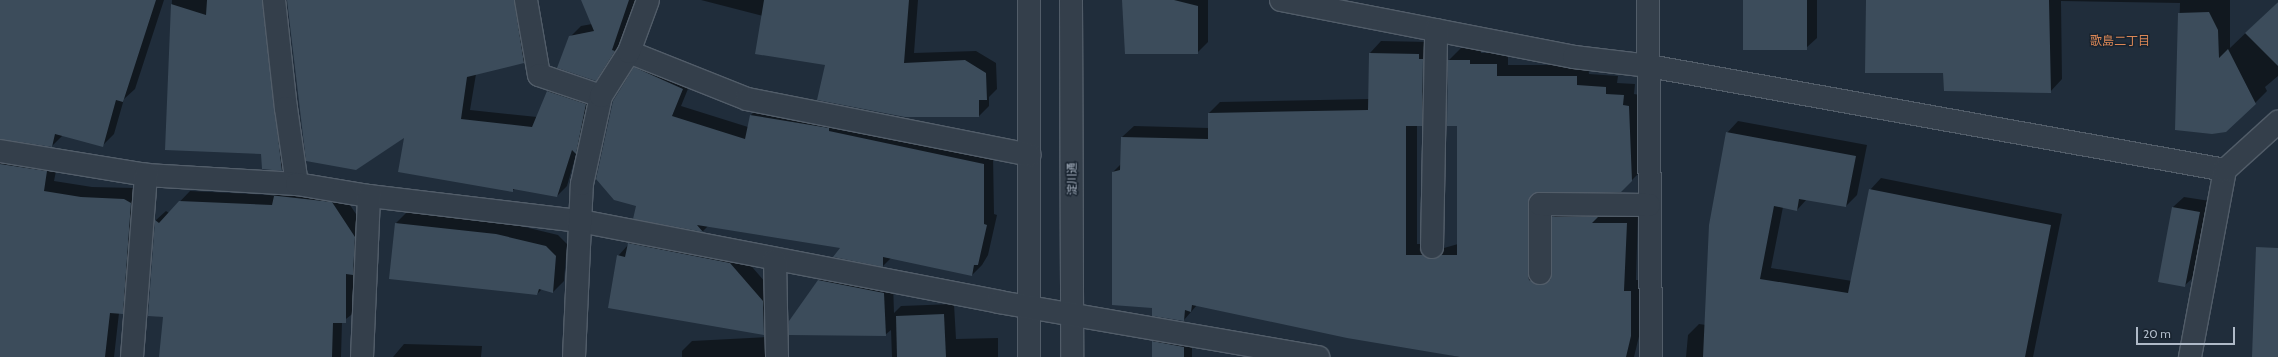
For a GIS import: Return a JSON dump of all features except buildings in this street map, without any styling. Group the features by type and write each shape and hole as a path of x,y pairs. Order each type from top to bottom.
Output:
{"street":[{"path":"274,0 286,108 297,184"},
{"path":"526,0 539,75 601,96"},
{"path":"574,357 582,184 601,96 629,52 648,0"},
{"path":"1029,0 1029,357"},
{"name":"淀川通","path":"1071,0 1072,357"},
{"path":"1281,0 1574,57 1648,66 2225,170"},
{"path":"1648,0 1651,357"},
{"path":"1432,248 1436,30"},
{"path":"629,52 747,99 1030,155"},
{"path":"2190,357 2225,170 2278,122"},
{"path":"0,151 146,175 297,184 369,196 580,221 774,260 1072,316 1318,357"},
{"path":"132,357 146,175"},
{"path":"362,357 369,196"},
{"path":"1540,274 1540,204 1649,205"},
{"path":"774,260 777,357"}],"district":[{"name":"歌島二丁目","path":"2120,41"}]}
